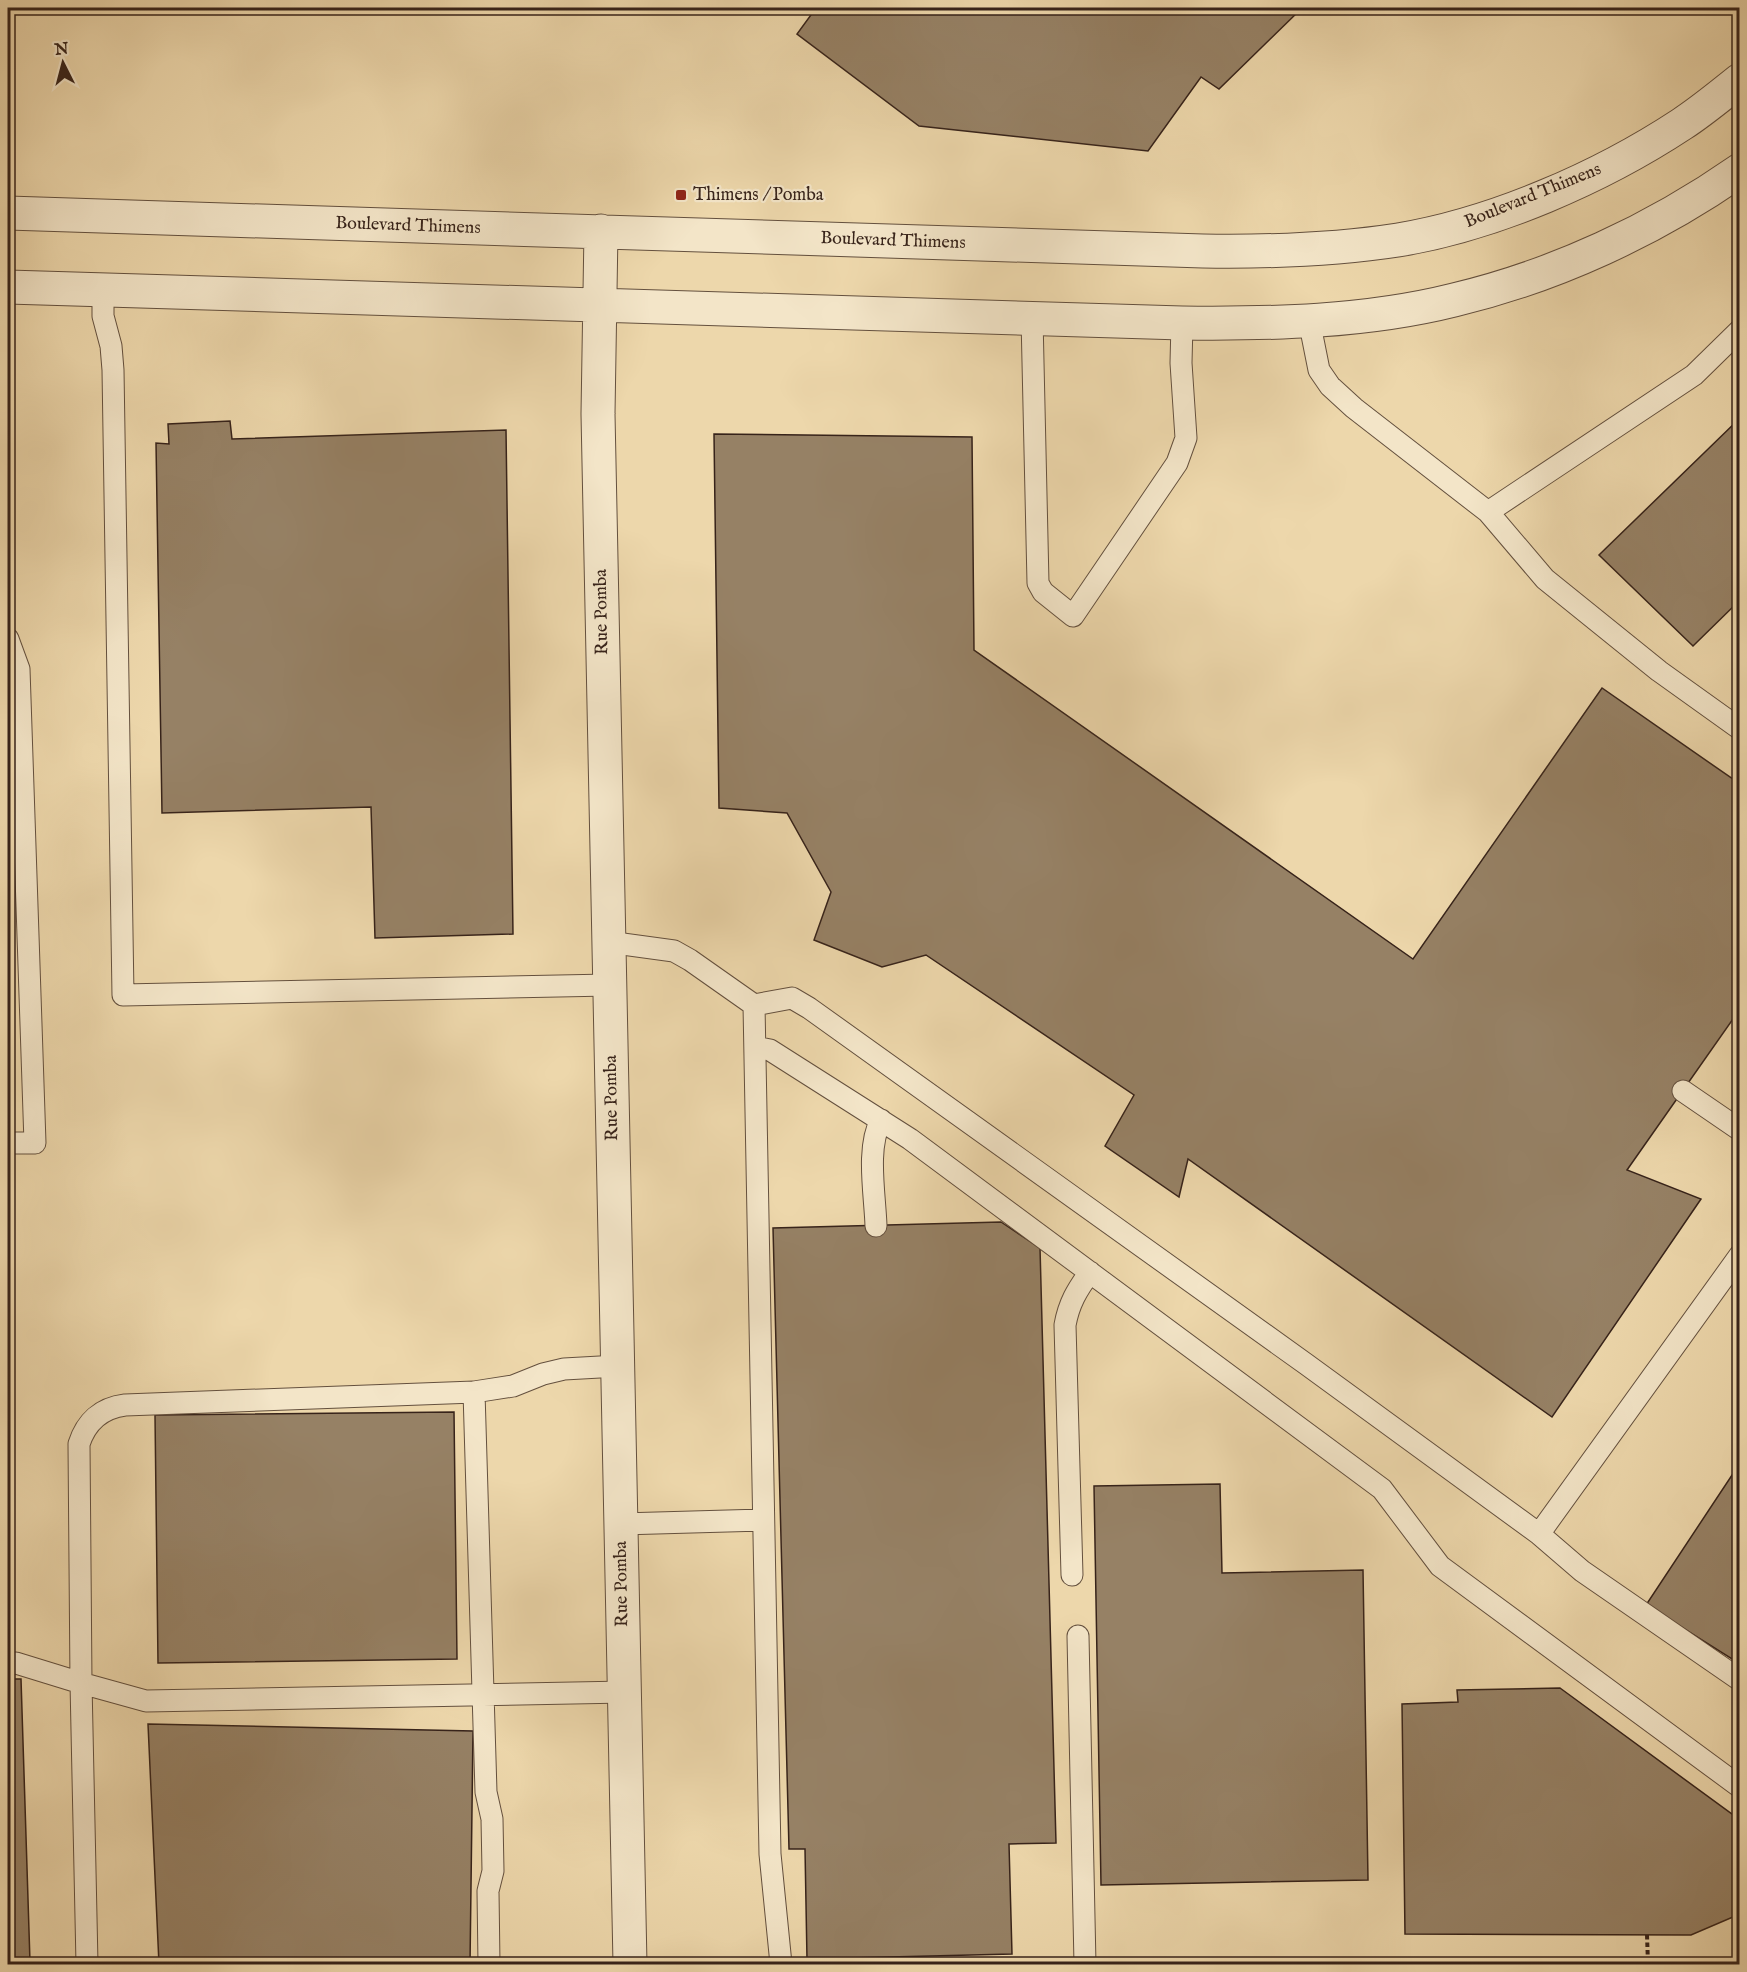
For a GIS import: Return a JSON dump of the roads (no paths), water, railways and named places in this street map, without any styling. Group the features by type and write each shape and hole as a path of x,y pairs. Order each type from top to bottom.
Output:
{"street":[{"name":"Boulevard Thimens","path":"8,213 1248,252 1335,247 1398,240 1449,229 1498,213 1594,174 1683,124 1740,80"},
{"path":"8,287 1182,323 1309,320 1410,309 1453,301 1496,289 1583,257 1622,238 1680,207 1740,170"},
{"name":"Rue Pomba","path":"601,231 598,426 630,1965"}],"lane":[{"path":"103,290 103,316 111,346 113,370 123,995 609,985"},
{"path":"1032,318 1038,583 1043,592 1073,616 1177,463 1183,448 1186,438 1181,363 1182,323"},
{"path":"1309,320 1319,370 1330,386 1354,408 1488,512 1545,579 1659,671 1740,729"},
{"path":"1488,512 1694,375 1740,330"},
{"path":"8,639 19,669 35,1143 8,1143"},
{"path":"608,942 674,951 754,1005 792,998 809,1008 1296,1357 1539,1534 1582,1571 1740,1680"},
{"path":"754,1005 770,1854 781,1965"},
{"path":"755,1047 770,1050 910,1139 1382,1489 1440,1566 1740,1786"},
{"path":"1683,1091 1740,1130"},
{"path":"876,1226 873,1148 876,1128 881,1120"},
{"path":"1539,1534 1740,1255"},
{"path":"1072,1575 1065,1325 1068,1307 1074,1293 1090,1272"},
{"path":"87,1965 79,1444 86,1427 99,1414 116,1406 474,1392 513,1386 543,1374 564,1369 618,1366"},
{"path":"474,1392 486,1792 492,1819 493,1871 488,1891 489,1965"},
{"path":"621,1524 763,1520"},
{"path":"1078,1636 1085,1965"},
{"path":"8,1663 16,1663 146,1701 625,1692"}],"place":[{"name":"Thimens / Pomba","path":"681,195"}]}
